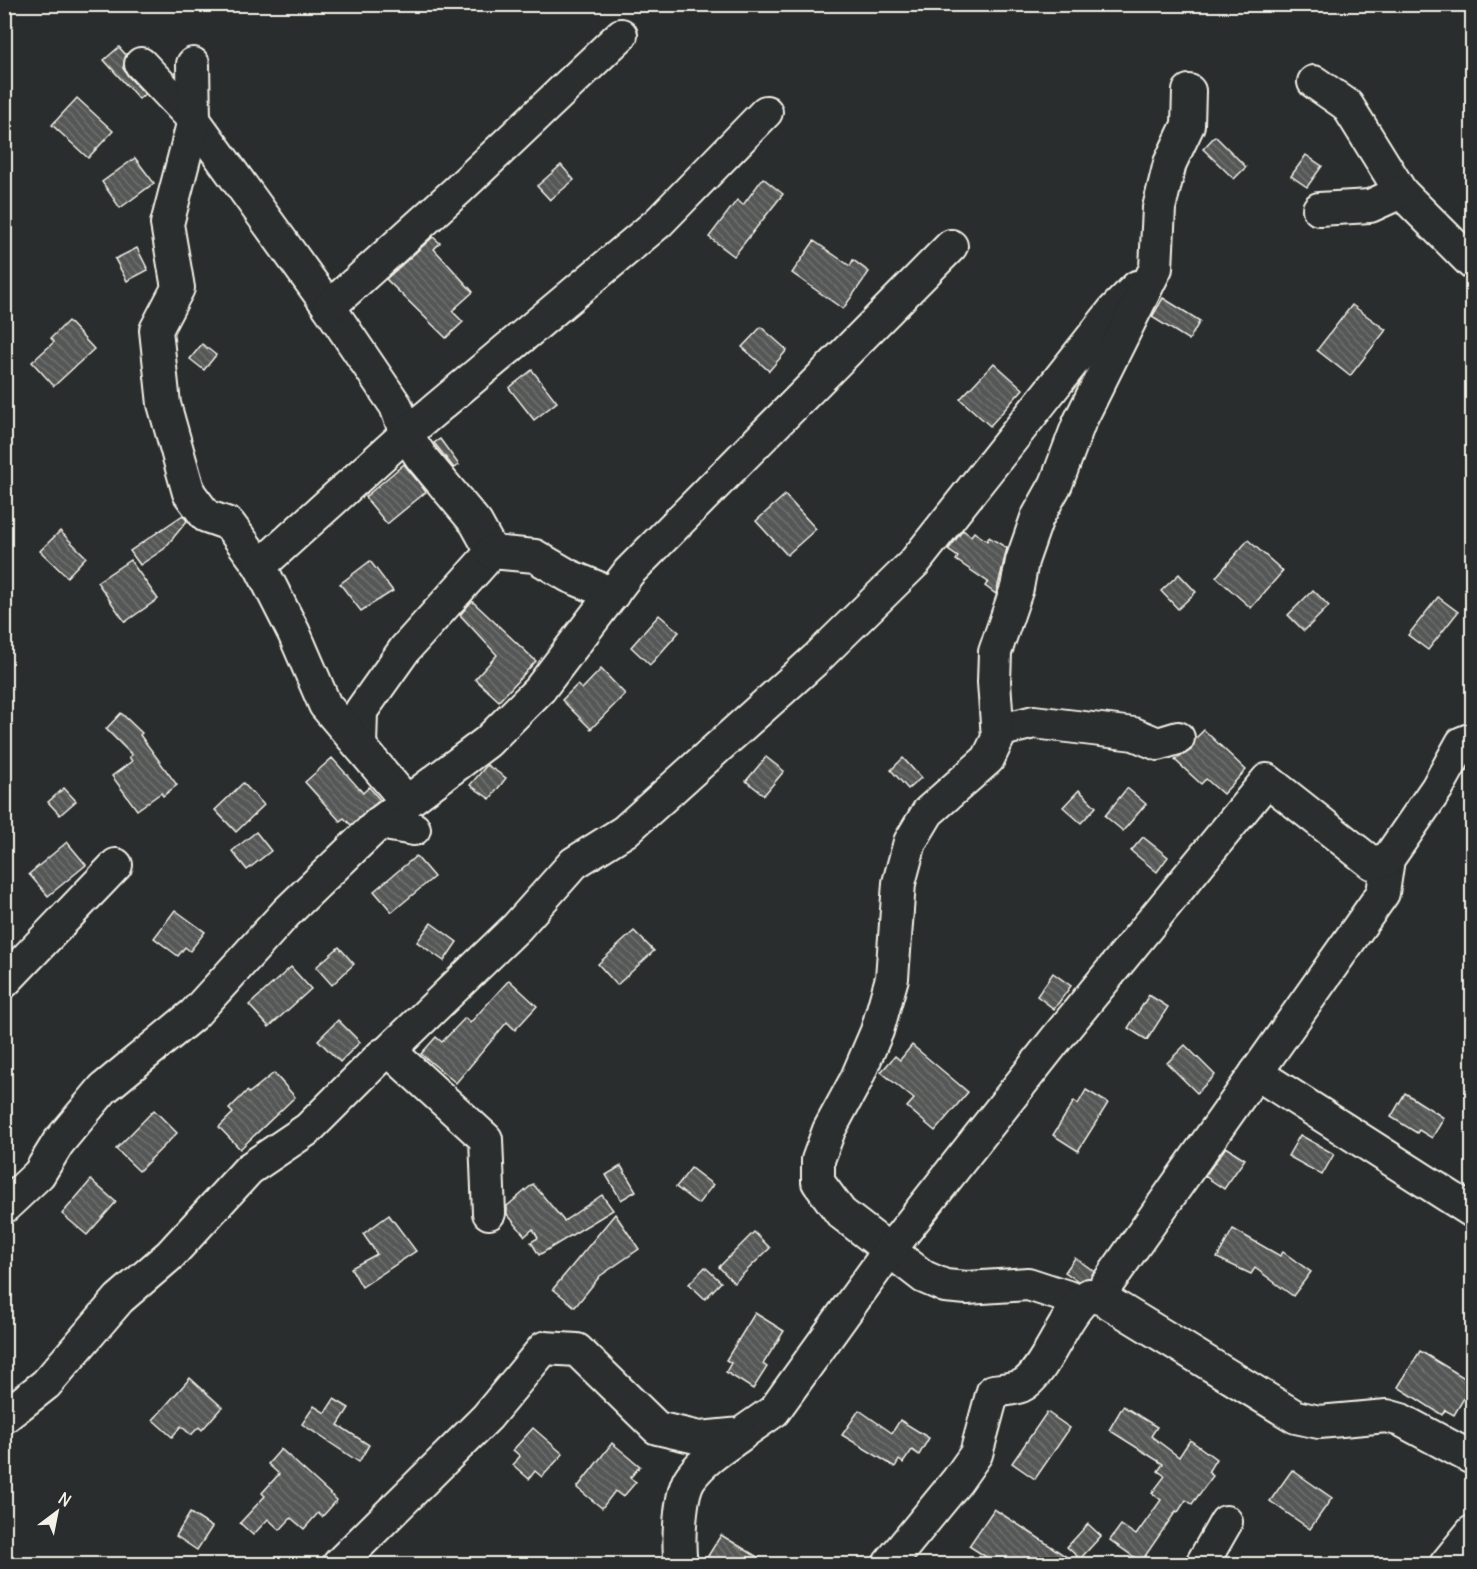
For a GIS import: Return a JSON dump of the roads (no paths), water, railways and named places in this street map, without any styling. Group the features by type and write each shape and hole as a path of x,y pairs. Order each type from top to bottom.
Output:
{"street":[{"path":"329,306 459,189 621,35"},
{"path":"141,64 194,120 329,306 396,406 406,434 421,457 476,523 492,552"},
{"path":"193,64 194,120 166,224 178,288 156,330 164,404 189,493 206,516 229,524 260,566 294,633 325,705 360,746 411,815"},
{"path":"1314,82 1347,105 1401,192 1473,263"},
{"path":"1189,91 1188,125 1170,164 1159,208 1156,268 1079,423 1056,484 1037,518 1022,561 1017,588 995,652 994,682 998,738 988,759 928,812 910,842 900,883 892,978 878,1031 856,1080 829,1130 818,1160 818,1182 841,1213 889,1251 900,1256 924,1277 945,1286 967,1288 1028,1284 1089,1299 1296,1418 1328,1422 1387,1416 1401,1420 1473,1458"},
{"path":"260,566 406,434 659,222 766,111"},
{"path":"1319,209 1370,206 1401,192"},
{"path":"4,1206 39,1174 58,1143 104,1089 135,1060 194,1014 286,913 379,823 411,815 540,689 629,573 714,484 951,246"},
{"path":"4,1417 46,1384 119,1299 170,1255 249,1169 308,1129 517,927 574,863 625,831 816,659 914,563 1114,310 1156,268"},
{"path":"492,552 535,556 569,576 613,594"},
{"path":"360,746 361,711 405,649 492,552"},
{"path":"998,731 1034,722 1134,734 1158,744 1178,738"},
{"path":"889,1564 976,1454 993,1391 1020,1386 1030,1380 1256,1073 1383,893 1388,859 1437,788 1462,743 1473,739"},
{"path":"339,1564 487,1418 544,1348 577,1350 657,1428 700,1438 741,1434 774,1412 889,1251 1056,1039 1267,780 1372,863 1388,859"},
{"path":"4,982 116,865"},
{"path":"387,1053 393,1054 486,1139 489,1213"},
{"path":"1256,1073 1473,1210"},
{"path":"681,1564 679,1552 682,1510 690,1479 706,1461 752,1427"},
{"path":"1202,1564 1226,1522"},
{"path":"1446,1564 1473,1532"}]}
